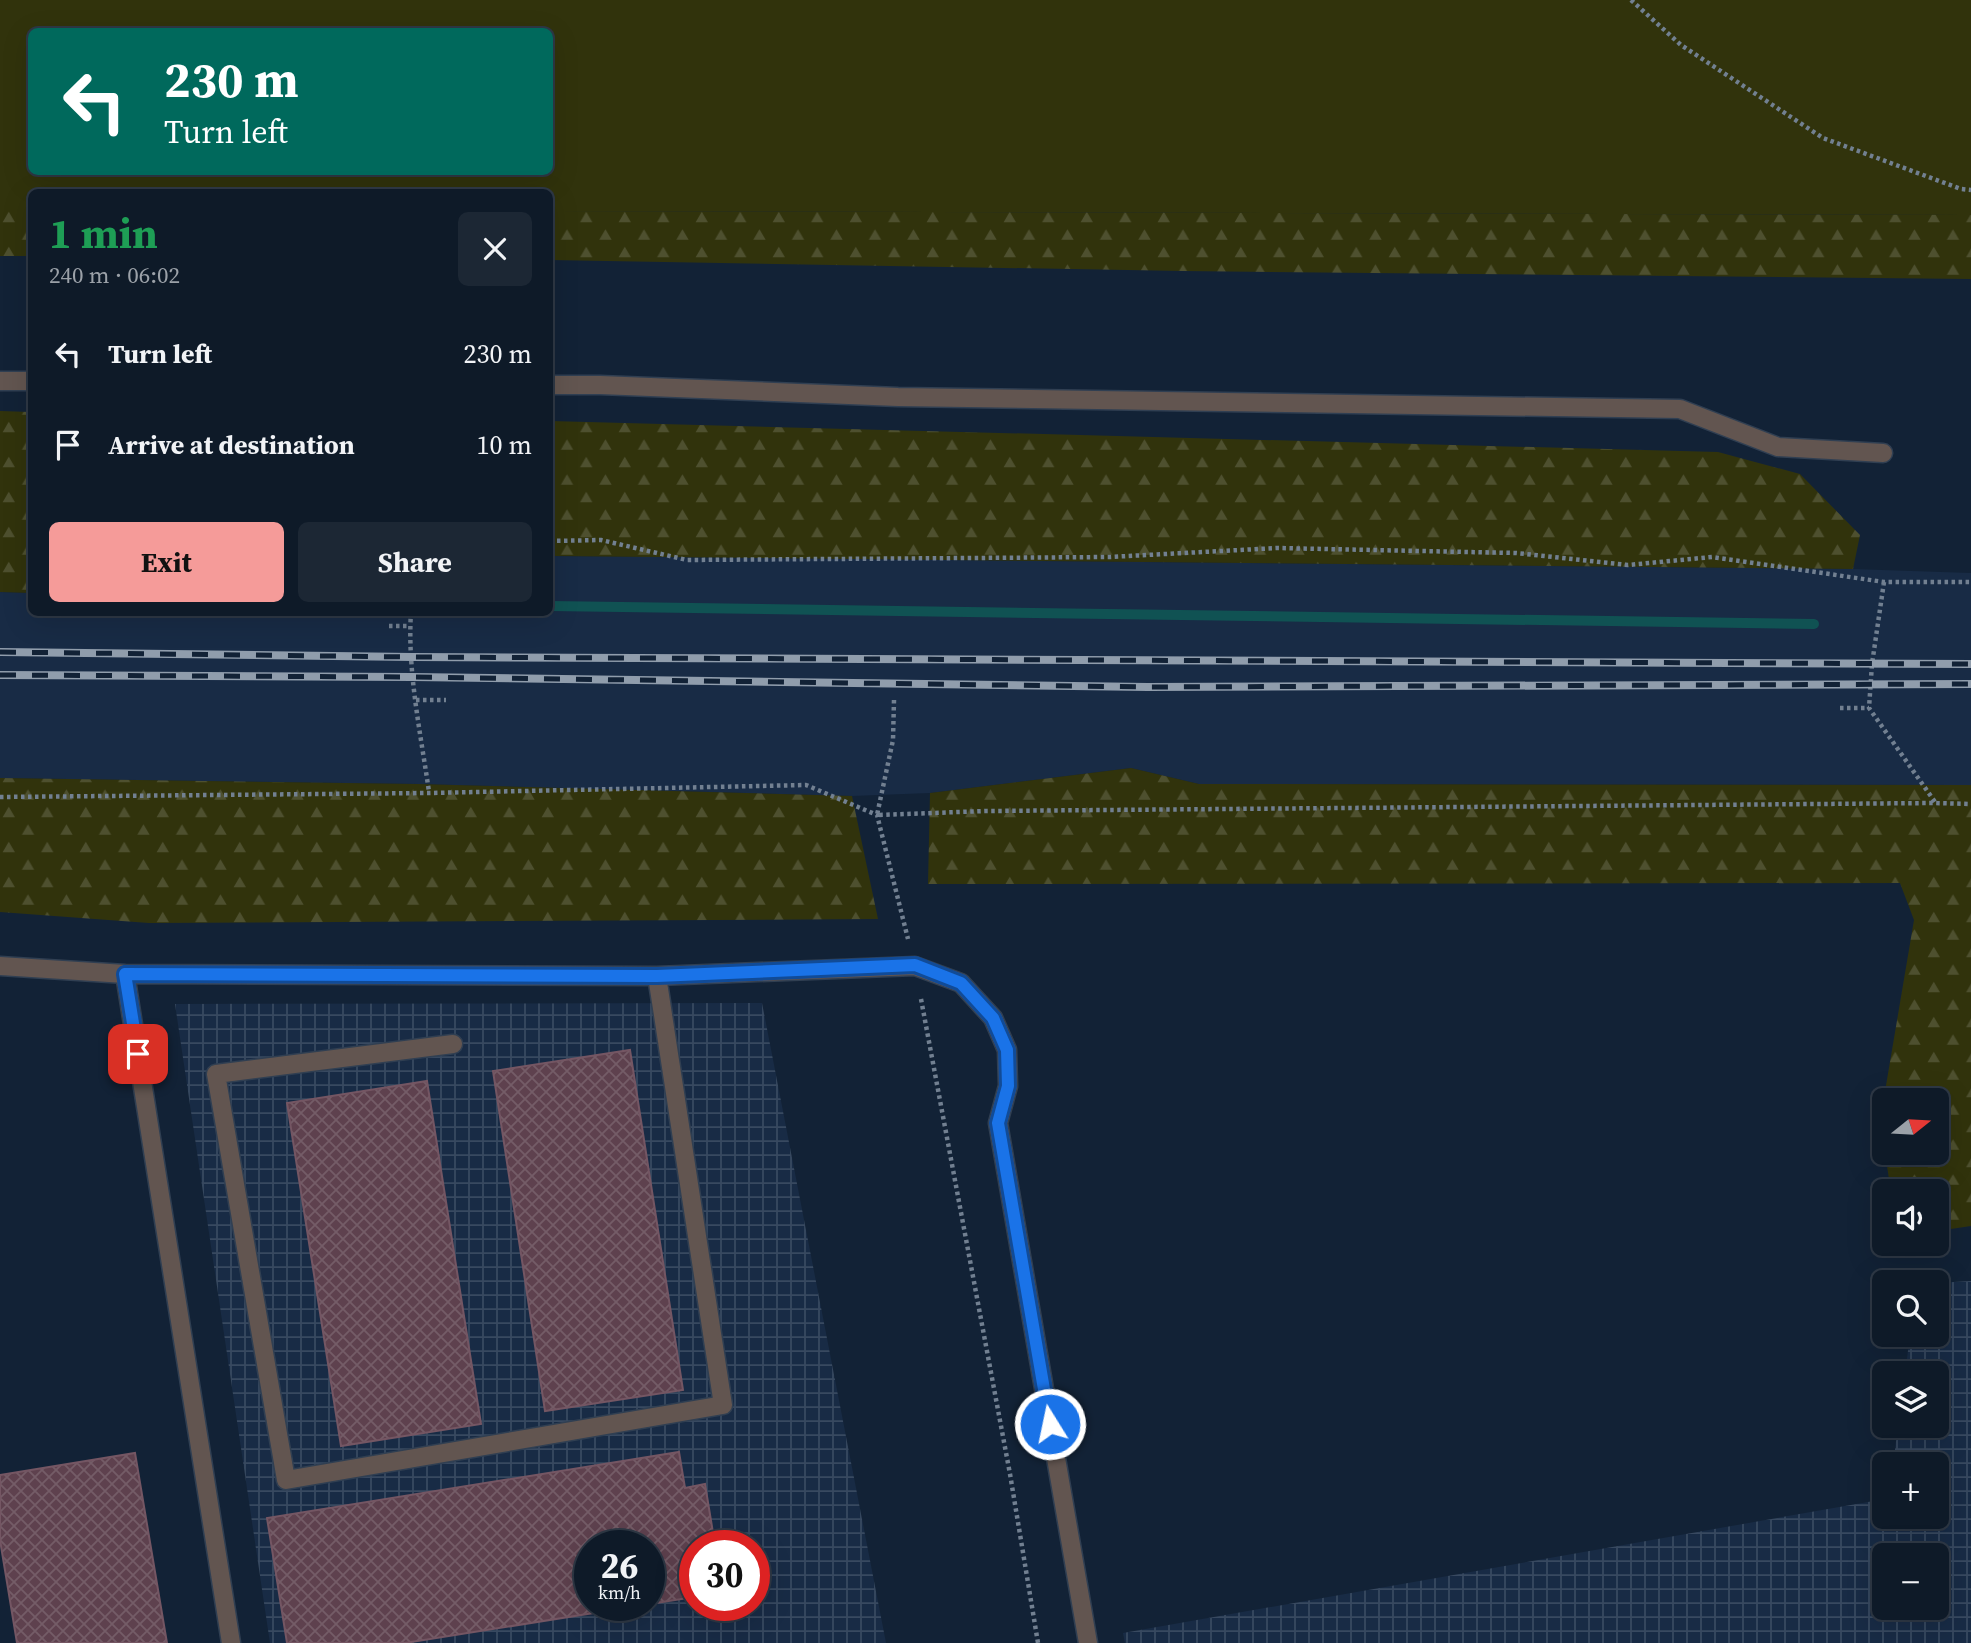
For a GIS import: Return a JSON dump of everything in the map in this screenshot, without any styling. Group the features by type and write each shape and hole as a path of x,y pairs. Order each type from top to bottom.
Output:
{"street":[{"path":"0,381 28,381"},
{"path":"553,385 912,398 1680,410 1779,447 1883,453"},
{"path":"0,966 125,974 657,976 915,965 961,983 993,1018 1007,1050 1008,1086 998,1123 1088,1643"},
{"path":"125,974 232,1643"},
{"path":"453,1044 216,1074 286,1480 723,1405 657,976"}],"path":[{"path":"1631,0 1681,45 1823,138 1961,189 1971,190"},
{"path":"553,541 601,540 687,560 1110,557 1277,548 1516,553 1628,565 1712,557 1884,582 1971,582"},
{"path":"1884,582 1871,664 1869,708 1935,803"},
{"path":"411,616 416,701 429,793"},
{"path":"389,626 410,626"},
{"path":"416,701 446,700"},
{"path":"894,700 893,740 877,815 915,965 1010,1474 1038,1643"},
{"path":"1840,708 1869,708"},
{"path":"0,797 429,793 806,785 877,815 1001,811 1971,804"}],"shaded area":[{"path":"553,556 1853,569 1971,573 1971,785 1199,784 1131,768 930,793 852,796 418,784 0,778 0,592 28,593 28,616 553,616"},
{"path":"762,1003 886,1643 270,1643 175,1004"},
{"path":"1971,1281 1971,1643 1125,1643 1123,1633 1872,1501 1872,1529 1949,1529 1949,1452 1895,1452 1896,1438 1949,1438 1949,1361 1907,1361 1908,1347 1949,1347 1949,1282"}],"green space":[{"path":"0,0 1971,0 1971,215 553,211 553,189 28,189 28,210 0,210"},
{"path":"0,210 28,210 28,256 0,256"},
{"path":"553,211 1971,215 1971,279 1183,271 553,260"},
{"path":"0,411 28,412 28,593 0,592"},
{"path":"553,421 1718,452 1800,474 1860,535 1853,569 553,556"},
{"path":"1131,768 1199,784 1971,785 1971,1226 1949,1229 1949,1179 1889,1179 1887,1166 1950,1166 1950,1088 1886,1088 1914,920 1900,883 928,884 930,793"},
{"path":"0,778 418,784 852,796 878,919 149,923 0,912"}],"building":[{"path":"630,1050 683,1390 545,1411 493,1071"},
{"path":"427,1081 481,1424 341,1446 287,1103"},
{"path":"679,1452 685,1488 705,1484 713,1530 679,1530 679,1599 665,1602 665,1530 574,1530 574,1616 405,1643 287,1643 267,1518"},
{"path":"135,1453 167,1643 17,1643 0,1540 0,1475"}],"waterway":[{"path":"553,606 1814,624"}],"railway":[{"path":"0,652 412,657 1971,664"},
{"path":"0,675 413,677 1148,687 1971,684"}],"route":[{"path":"138,1054 125,974 657,976 915,965 961,983 993,1018 1007,1050 1008,1086 998,1123 1050,1424"}]}
